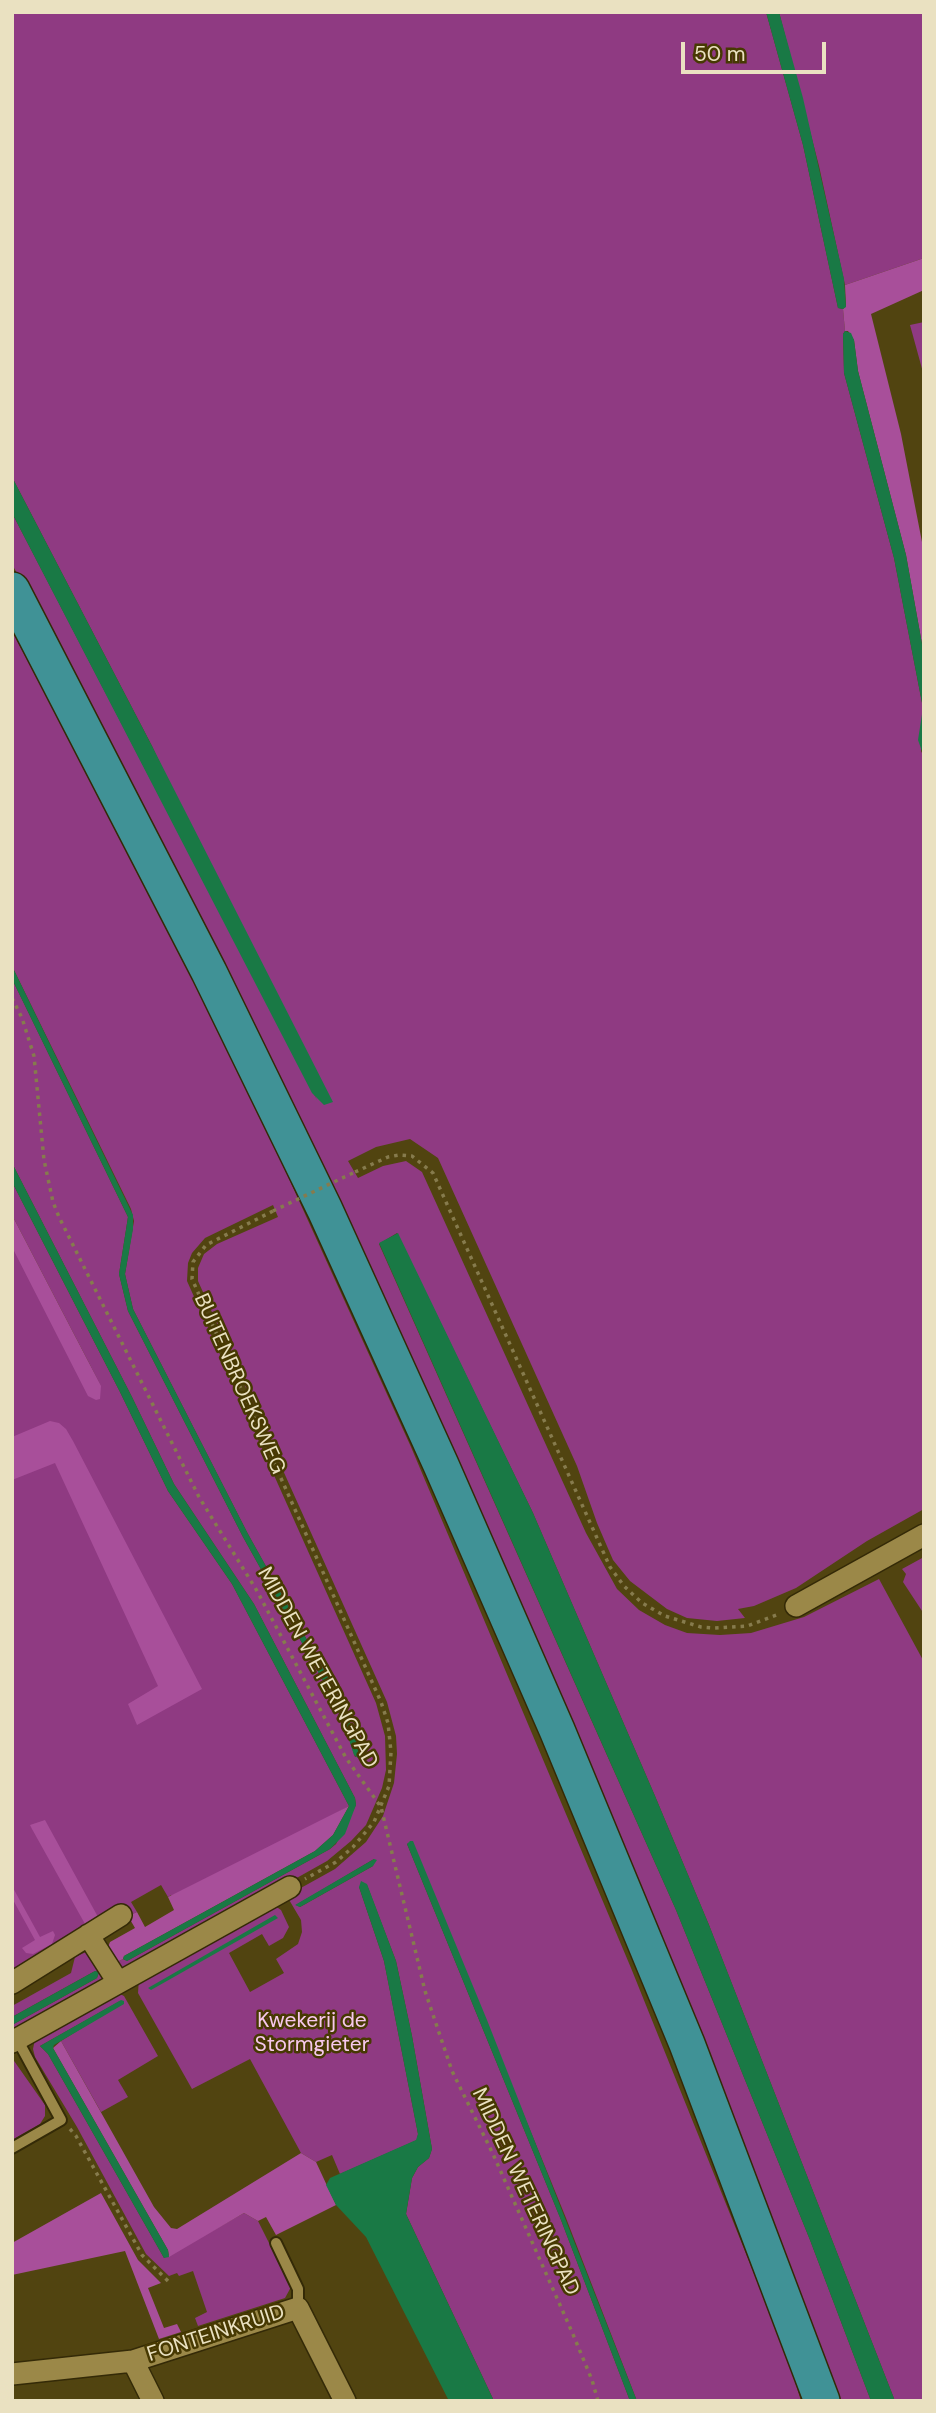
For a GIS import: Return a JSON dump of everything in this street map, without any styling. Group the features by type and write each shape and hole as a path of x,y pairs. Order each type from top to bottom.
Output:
{"highway":[{"path":"12,590 209,972 325,1210 436,1453 557,1730 687,2044 822,2401"},
{"path":"12,615 198,977 314,1217 432,1472 547,1737 675,2047 808,2401"}],"street":[{"path":"796,1606 924,1535"},
{"path":"15,2041 290,1887"},
{"path":"20,1978 121,1915"},
{"path":"88,1936 118,1982"},
{"name":"FONTEINKRUID","path":"12,2374 133,2361 298,2308 345,2401"},
{"name":"FONTEINKRUID","path":"133,2361 153,2401"}],"lane":[{"path":"12,2148 61,2120 15,2041"},
{"name":"FONTEINKRUID","path":"276,2243 298,2289 298,2308"}],"path":[{"name":"MIDDEN WETERINGPAD","path":"12,998 22,1018 34,1056 47,1179 65,1232 199,1497 257,1591 345,1758 381,1807 425,1991 448,2061 494,2154 592,2380 598,2401"},
{"name":"BUITENBROEKSWEG","path":"290,1887 336,1862 374,1822 389,1786 390,1739 382,1702 192,1279 193,1262 206,1245 388,1157 412,1156 433,1173 610,1567 624,1586 642,1602 665,1616 714,1629 747,1626 796,1606"},
{"path":"61,2120 76,2136 142,2255 169,2282"}],"green space":[{"path":"12,12 766,12 803,145 838,308 843,309 844,373 894,558 923,708 924,1509 867,1541 796,1588 754,1606 738,1609 745,1618 717,1621 687,1618 667,1609 630,1581 613,1560 577,1466 438,1158 410,1139 376,1147 348,1161 358,1178 383,1166 406,1161 422,1172 586,1533 617,1589 639,1610 665,1625 687,1633 751,1633 804,1617 879,1579 924,1662 924,2401 895,2401 709,1925 655,1796 533,1513 397,1233 379,1244 676,1910 810,2240 871,2401 837,2401 791,2281 48,632 12,564 12,513 317,1100 152,746 12,477"},
{"path":"779,12 924,12 924,258 845,285 819,166"},
{"path":"924,322 924,376 910,325"},
{"name":"Kwekerij de Stormgieter","path":"12,631 167,925 260,1115 411,1447 631,1968 757,2281 801,2401 637,2401 566,2218 412,1841 407,1844 561,2220 630,2401 494,2401 406,2214 412,2178 418,2167 429,2158 432,2149 396,1961 367,1885 359,1887 384,1961 417,2140 340,2174 332,2155 316,2162 301,2153 250,2059 192,2089 138,1993 139,1978 272,1904 281,1910 289,1927 283,1938 269,1946 262,1934 229,1953 250,1992 284,1973 276,1959 298,1944 302,1932 301,1920 288,1898 290,1894 335,1869 366,1842 383,1816 394,1783 396,1736 387,1702 198,1281 198,1268 204,1254 217,1244 278,1217 273,1205 205,1238 192,1253 188,1263 187,1281 376,1703 385,1736 386,1770 382,1788 366,1825 327,1861 123,1973 117,1962 123,1959 127,1961 330,1849 336,1844 356,1805 355,1798 254,1604 174,1484 12,1163 12,979 128,1217 119,1274 128,1311 243,1537 331,1695 355,1757 360,1754 336,1692 248,1534 133,1309 125,1274 134,1221 131,1209 12,966","holes":["374,1859 373,1866 300,1907 296,1905"]},
{"path":"12,1182 168,1491 232,1584 349,1806 177,1903 171,1895 168,1897 161,1885 131,1902 137,1912 128,1916 122,1905 97,1917 12,1973 12,1221 101,1386 12,1215"},
{"path":"924,1557 924,1614 903,1582 906,1574 902,1569"},
{"path":"86,1952 93,1954 106,1978 12,2037 12,2025 97,1978 99,1972 95,1971 12,2017 12,2006 71,1973 75,1957"},
{"path":"118,1993 124,1996 158,2056 118,2080 128,2097 101,2112 61,2041 124,2002 120,2001 40,2046 48,2054 164,2258 244,2213 258,2221 291,2287 285,2298 198,2326 195,2318 207,2312 193,2271 169,2276 146,2254 77,2127 35,2057 35,2039"},
{"path":"12,2058 45,2105 45,2116 40,2124 12,2140"}],"shaded area":[{"path":"766,12 779,12 803,98 844,279 846,307 843,309 838,308 803,145"},
{"path":"924,258 924,290 871,314 901,434 922,542 924,655 906,555 858,371 854,340 848,331 845,331 843,309 846,306 845,285"},
{"path":"845,331 851,333 854,340 858,371 906,555 924,655 924,757 918,740 923,708 894,558 844,373"},
{"path":"12,477 333,1102 324,1105 312,1093 12,513"},
{"path":"12,966 133,1215 125,1274 133,1309 248,1534 336,1692 351,1725 360,1754 358,1758 354,1755 331,1695 243,1537 128,1311 119,1274 128,1217 12,979"},
{"path":"12,1163 174,1484 254,1604 355,1798 356,1805 345,1834 330,1849 127,1961 123,1959 124,1956 315,1851 333,1835 349,1806 232,1584 168,1491 12,1182"},
{"path":"12,1215 101,1386 100,1399 88,1396 12,1247"},
{"path":"398,1233 533,1513 655,1796 709,1925 895,2401 871,2401 810,2240 676,1910 379,1243"},
{"path":"50,1421 59,1423 66,1429 73,1441 202,1689 137,1725 128,1704 158,1686 55,1463 12,1480 12,1437"},
{"path":"349,1806 333,1835 315,1851 117,1962 108,1947 110,1942 135,1928 128,1916 137,1912 145,1927 174,1910 168,1897"},
{"path":"45,1820 98,1917 85,1924 30,1825"},
{"path":"413,1841 487,2020 637,2401 630,2401 561,2220 407,1844"},
{"path":"374,1859 377,1860 373,1866 300,1907 295,1905"},
{"path":"361,1881 367,1884 396,1961 432,2149 429,2158 418,2167 412,2178 406,2214 494,2401 449,2401 366,2237 336,2205 326,2185 330,2178 416,2140 418,2134 384,1961 359,1887"},
{"path":"12,1886 40,1937 53,1931 55,1935 52,1944 33,1954 26,1953 22,1948 35,1940 12,1898"},
{"path":"275,1915 278,1918 151,1990 148,1988"},
{"path":"95,1971 99,1972 97,1978 12,2025 12,2017"},
{"path":"121,2000 124,2004 53,2048 168,2250 169,2257 164,2258 48,2054 40,2046"},
{"path":"61,2041 154,2207 171,2228 177,2229 301,2153 316,2162 336,2205 276,2235 266,2217 258,2221 244,2213 169,2257 168,2250 53,2048"},
{"path":"101,2193 138,2260 161,2283 148,2288 164,2328 177,2324 181,2332 159,2339 125,2251 12,2275 12,2243"}]}
